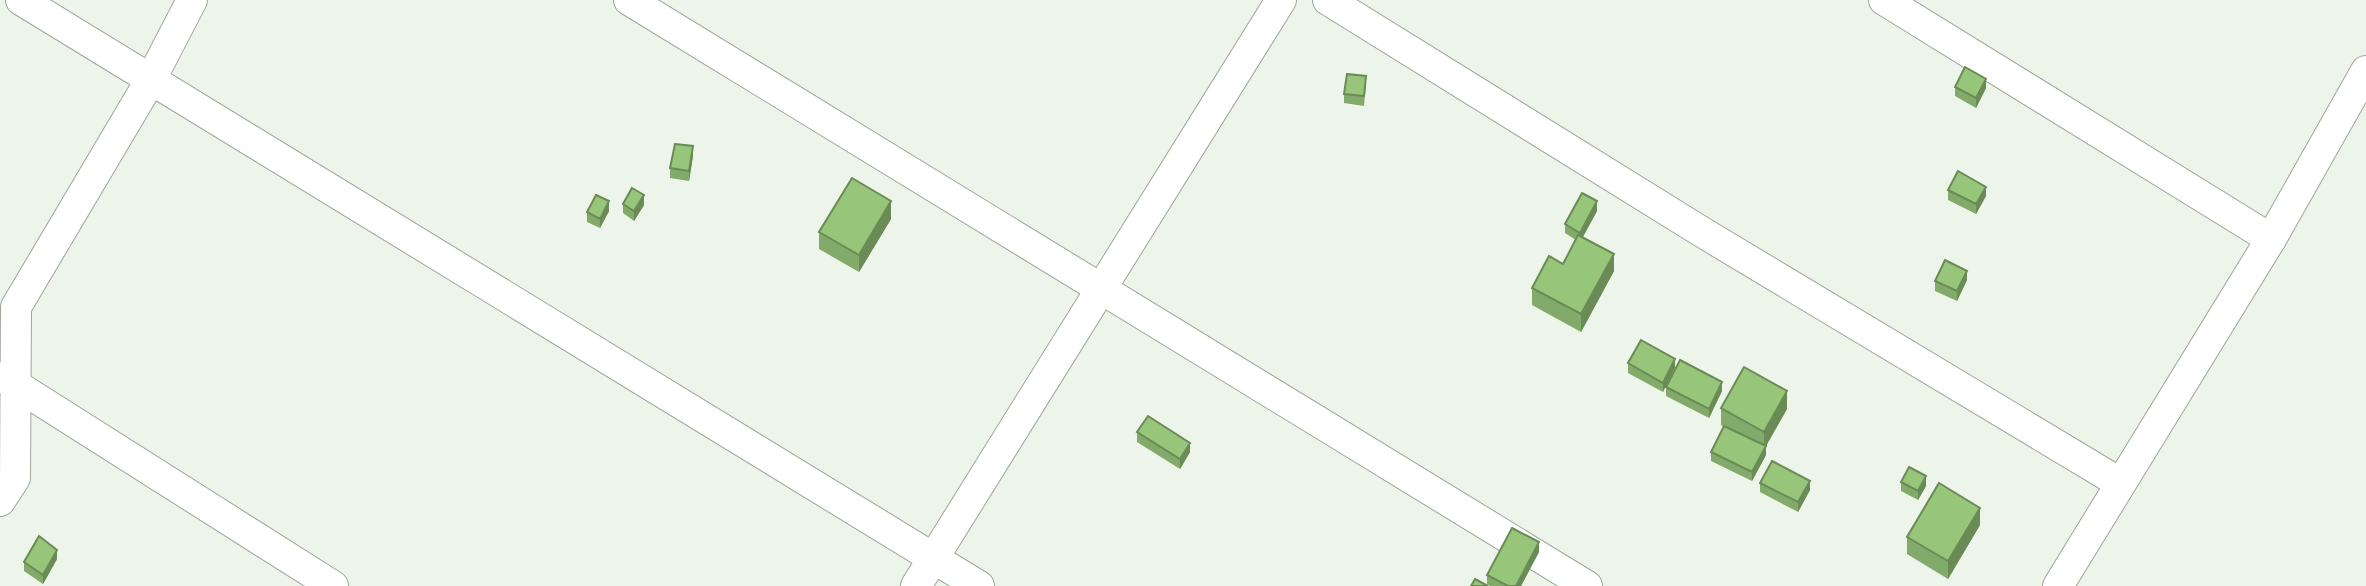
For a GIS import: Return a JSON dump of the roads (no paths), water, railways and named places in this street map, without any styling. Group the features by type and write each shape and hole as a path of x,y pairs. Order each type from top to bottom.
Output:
{"street":[{"path":"21,0 979,586"},
{"path":"0,501 15,478 8,380 16,307 150,81 192,0"},
{"path":"629,0 1587,586"},
{"path":"916,586 1282,0"},
{"path":"1328,0 1702,232 2120,483"},
{"path":"1884,0 2271,239"},
{"path":"2058,586 2271,239 2366,71"},
{"path":"8,380 333,586"}]}
